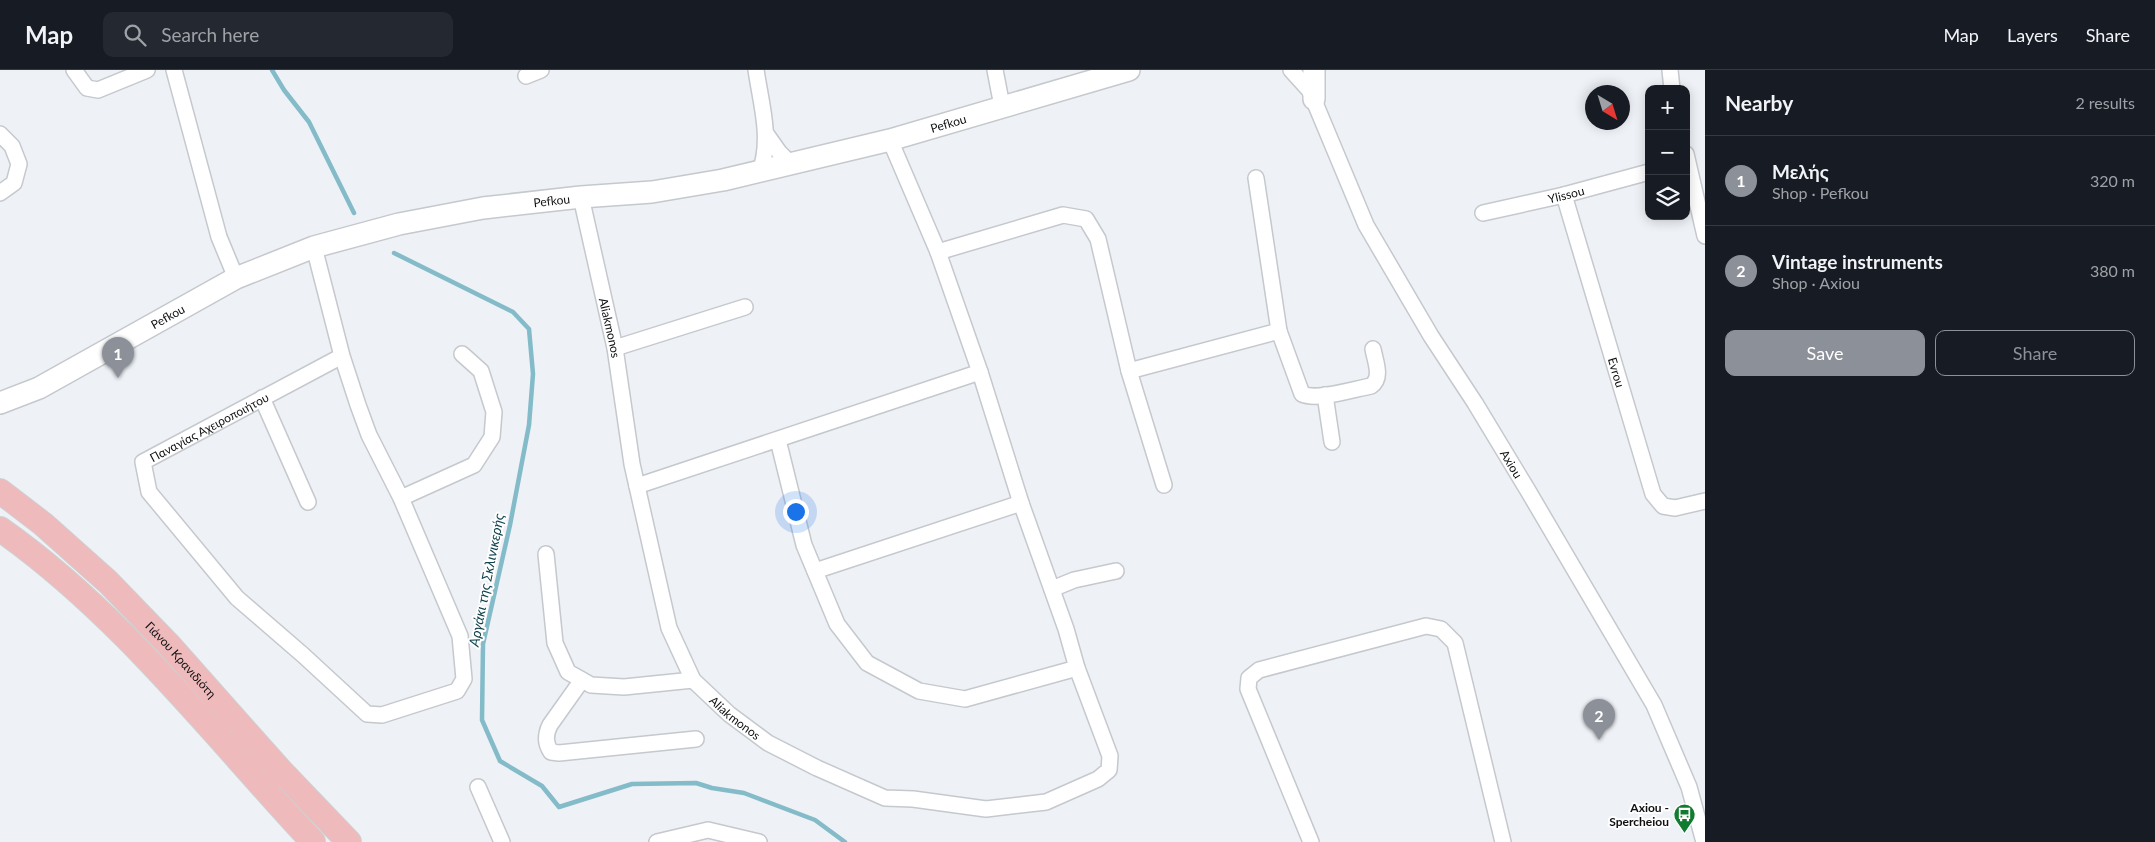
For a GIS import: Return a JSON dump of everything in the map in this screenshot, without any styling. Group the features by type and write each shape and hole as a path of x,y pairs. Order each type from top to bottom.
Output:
{"main road":[{"name":"Pefkou","path":"0,403 39,388 236,278 314,247 399,224 474,210 581,197 652,192 760,172 790,163 890,140 1129,70"},
{"path":"1312,95 1314,70"},
{"path":"0,418 39,388"},
{"name":"Γιάνου Κρανιδιότη","path":"0,491 43,524 108,582 168,644 280,770 349,842"},
{"name":"Γιάνου Κρανιδιότη","path":"0,528 22,544 97,608 313,842"}],"street":[{"path":"74,70 88,88 98,90 147,70"},
{"path":"174,70 219,237 236,278"},
{"path":"526,76 541,70"},
{"path":"756,70 767,135 765,156 760,172"},
{"path":"995,70 1002,106"},
{"name":"Axiou","path":"1291,70 1312,95"},
{"name":"Axiou","path":"1306,70 1312,95 1366,225 1431,336 1475,403 1527,489 1654,706 1689,787 1704,842"},
{"path":"1670,70 1672,85"},
{"path":"0,134 12,146 19,164 14,183 0,193"},
{"path":"767,135 779,152 790,163"},
{"name":"Aliakmonos","path":"581,197 616,348 632,464 669,628 693,680 729,714 768,743 817,768 885,798 913,798 986,809 1046,802 1098,779 1109,770 1110,756 1077,668 1066,629 1021,502 980,372 938,252 890,140"},
{"path":"1690,172 1705,236"},
{"name":"Ylissou","path":"1483,213 1564,195 1645,173"},
{"path":"1256,178 1279,331 1302,394 1307,396 1325,395 1370,386 1375,383 1378,377 1373,349"},
{"name":"Evrou","path":"1564,195 1654,494 1663,506 1675,508 1705,501"},
{"path":"938,252 1063,216 1086,219 1098,239 1129,371 1164,485"},
{"path":"314,247 342,356 369,436 402,498 474,465 492,436 494,412 480,371 462,354"},
{"path":"616,348 745,307"},
{"path":"1129,371 1279,331"},
{"name":"Παναγίας Αχειροποιήτου","path":"342,356 143,462 149,492 237,598 367,714 382,715 457,691 464,678 460,636 402,498"},
{"path":"637,486 980,372"},
{"path":"1325,395 1332,442"},
{"path":"262,398 308,502"},
{"path":"778,440 804,545 814,571 837,624 866,663 919,691 965,698 1077,668"},
{"path":"814,571 1021,502"},
{"path":"546,554 555,643 568,672 591,686 624,687 693,680"},
{"path":"1052,589 1074,580 1116,571"},
{"path":"1311,842 1248,689 1249,678 1259,670 1426,626 1441,629 1455,642 1503,842"},
{"path":"582,680 550,725 546,744 551,752 559,753 696,739"},
{"path":"478,787 502,842"},
{"path":"657,842 708,830 759,842"}],"waterway":[{"name":"Αργάκι της Σκλινικερής","path":"272,70 284,90 309,122 354,213"},
{"name":"Αργάκι της Σκλινικερής","path":"394,253 513,312 529,329 533,374 529,425 510,525 483,644 482,720 500,761 542,786 559,807 632,784 696,783 712,788 744,793 815,820 845,842"}],"place":[{"name":"Μελής","path":"118,378"},
{"name":"Vintage instruments","path":"1599,740"},
{"name":"Axiou - Spercheiou","path":"1685,833"}]}
